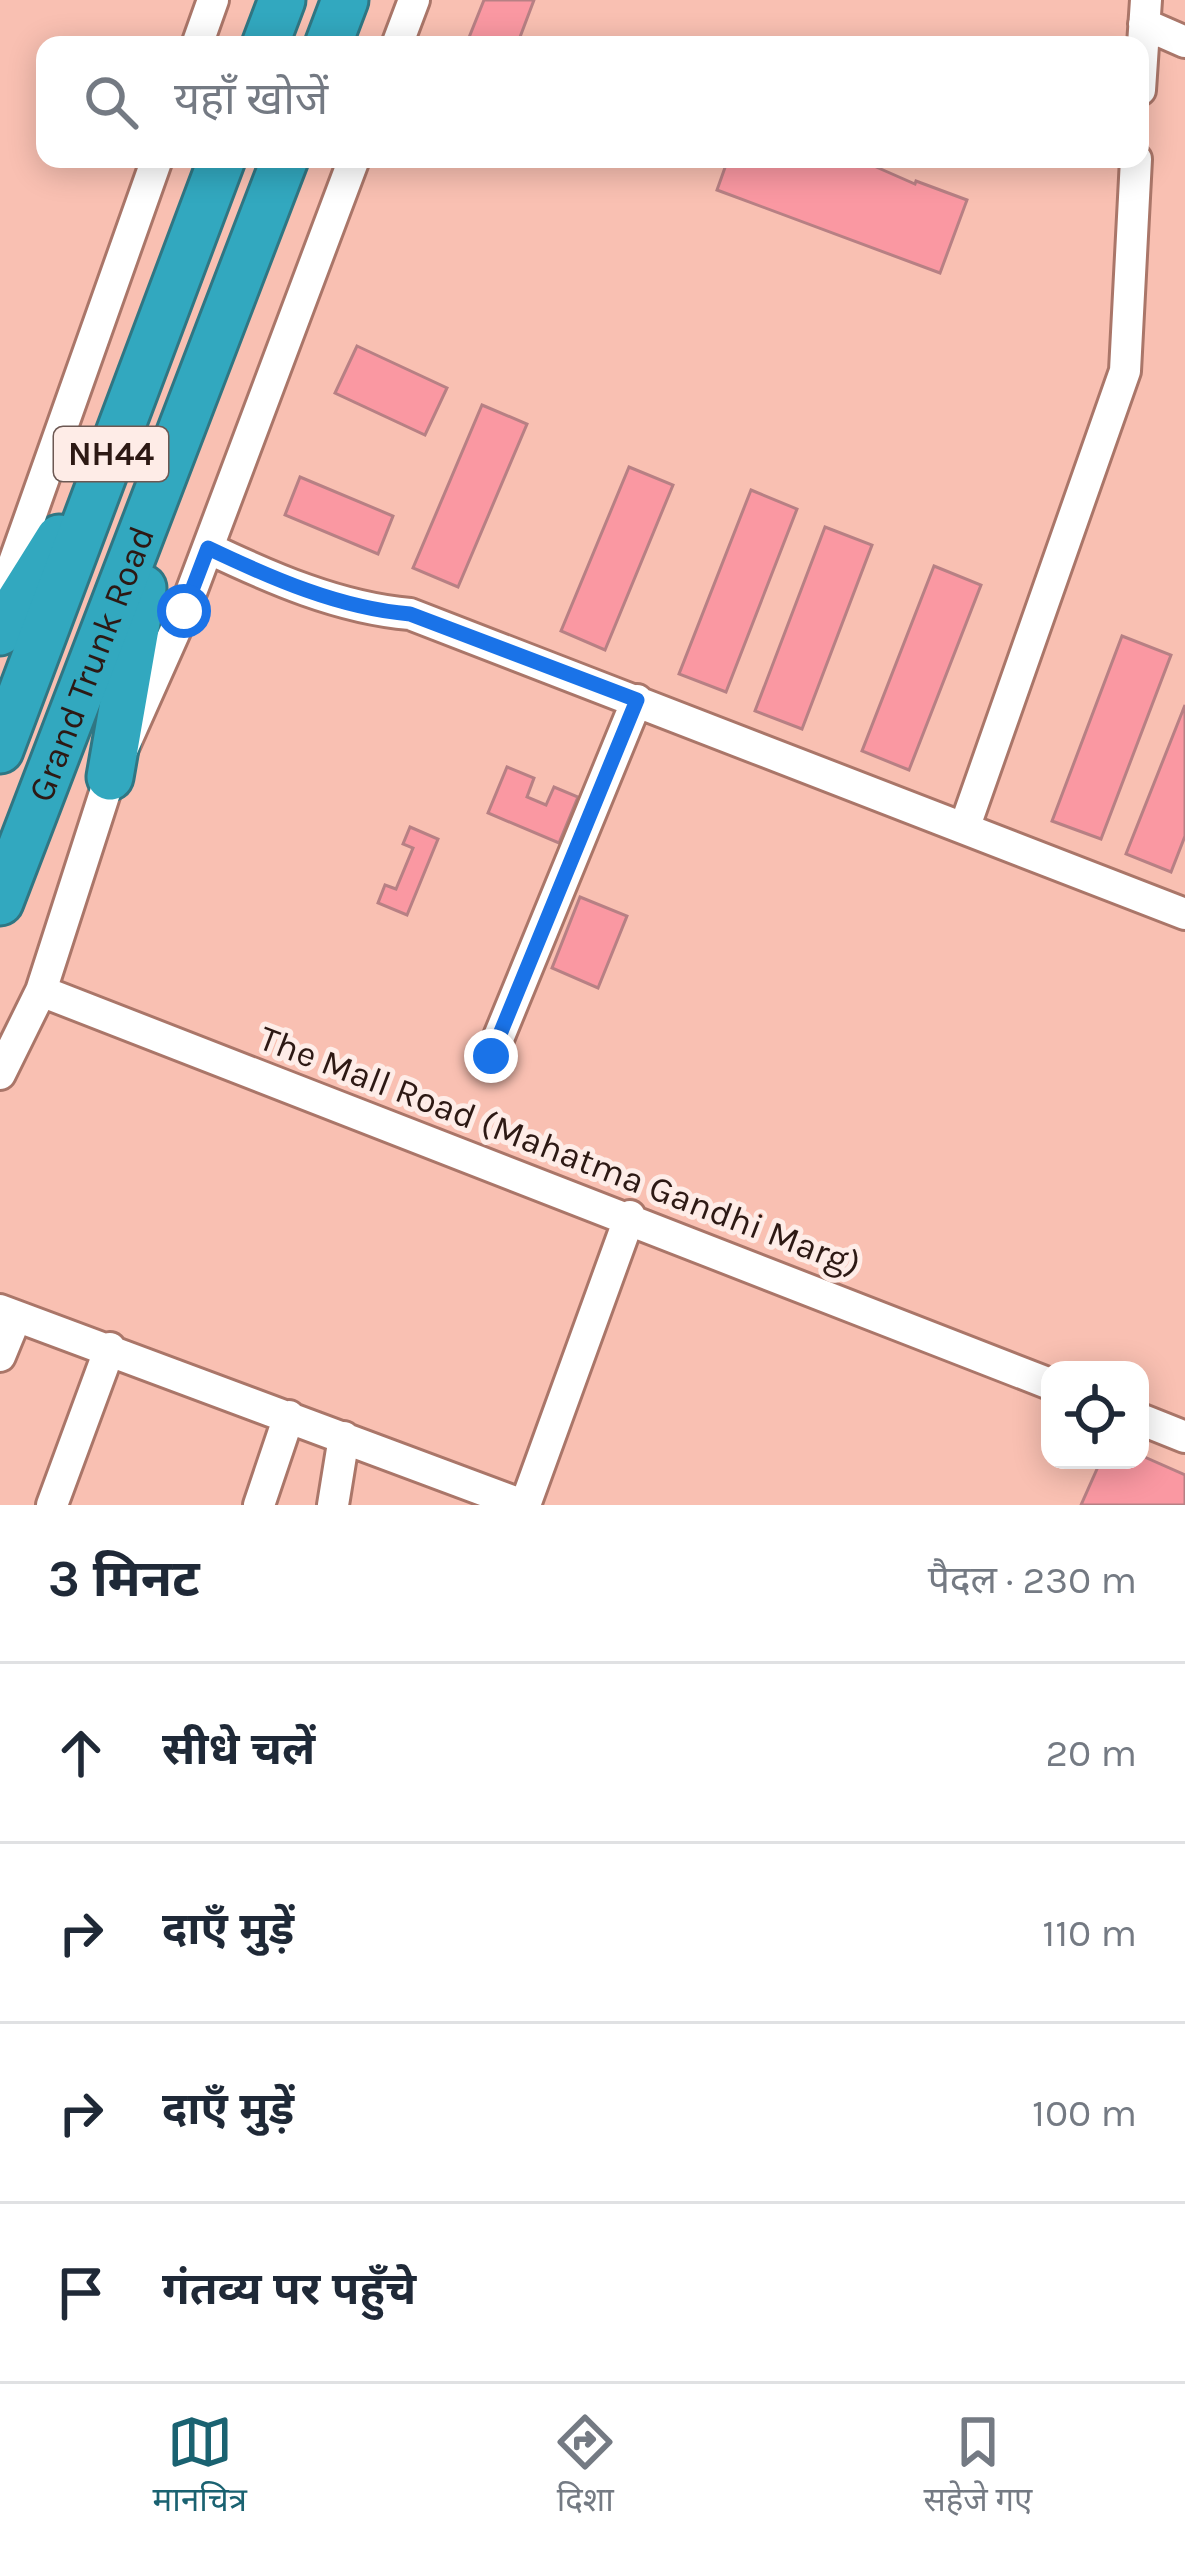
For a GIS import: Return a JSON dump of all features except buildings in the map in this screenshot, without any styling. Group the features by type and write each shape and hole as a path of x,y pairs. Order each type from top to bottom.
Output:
{"highway":[{"path":"268,36 282,0"},
{"path":"331,36 345,0"},
{"name":"Grand Trunk Road","path":"0,750 219,168"},
{"name":"Grand Trunk Road","path":"0,902 282,168"},
{"path":"0,632 110,454"},
{"path":"110,777 161,484"}],"street":[{"path":"200,36 213,0"},
{"path":"400,36 414,0"},
{"path":"1145,12 1185,42"},
{"path":"0,602 154,168"},
{"path":"0,1075 41,991 110,777 208,548 351,168"},
{"path":"965,826 1125,371 1136,168"},
{"path":"208,548 274,580 384,612 410,614 1185,914"},
{"path":"491,1056 637,700"},
{"name":"The Mall Road (Mahatma Gandhi Marg)","path":"41,991 1041,1380"},
{"path":"0,1356 8,1313 524,1505 630,1218"},
{"path":"52,1505 110,1348"},
{"path":"259,1505 289,1416"},
{"path":"1149,1423 1185,1437"},
{"path":"333,1505 344,1437"}],"route":[{"path":"184,611 208,548 274,580 384,612 410,614 637,700 491,1056"}]}
